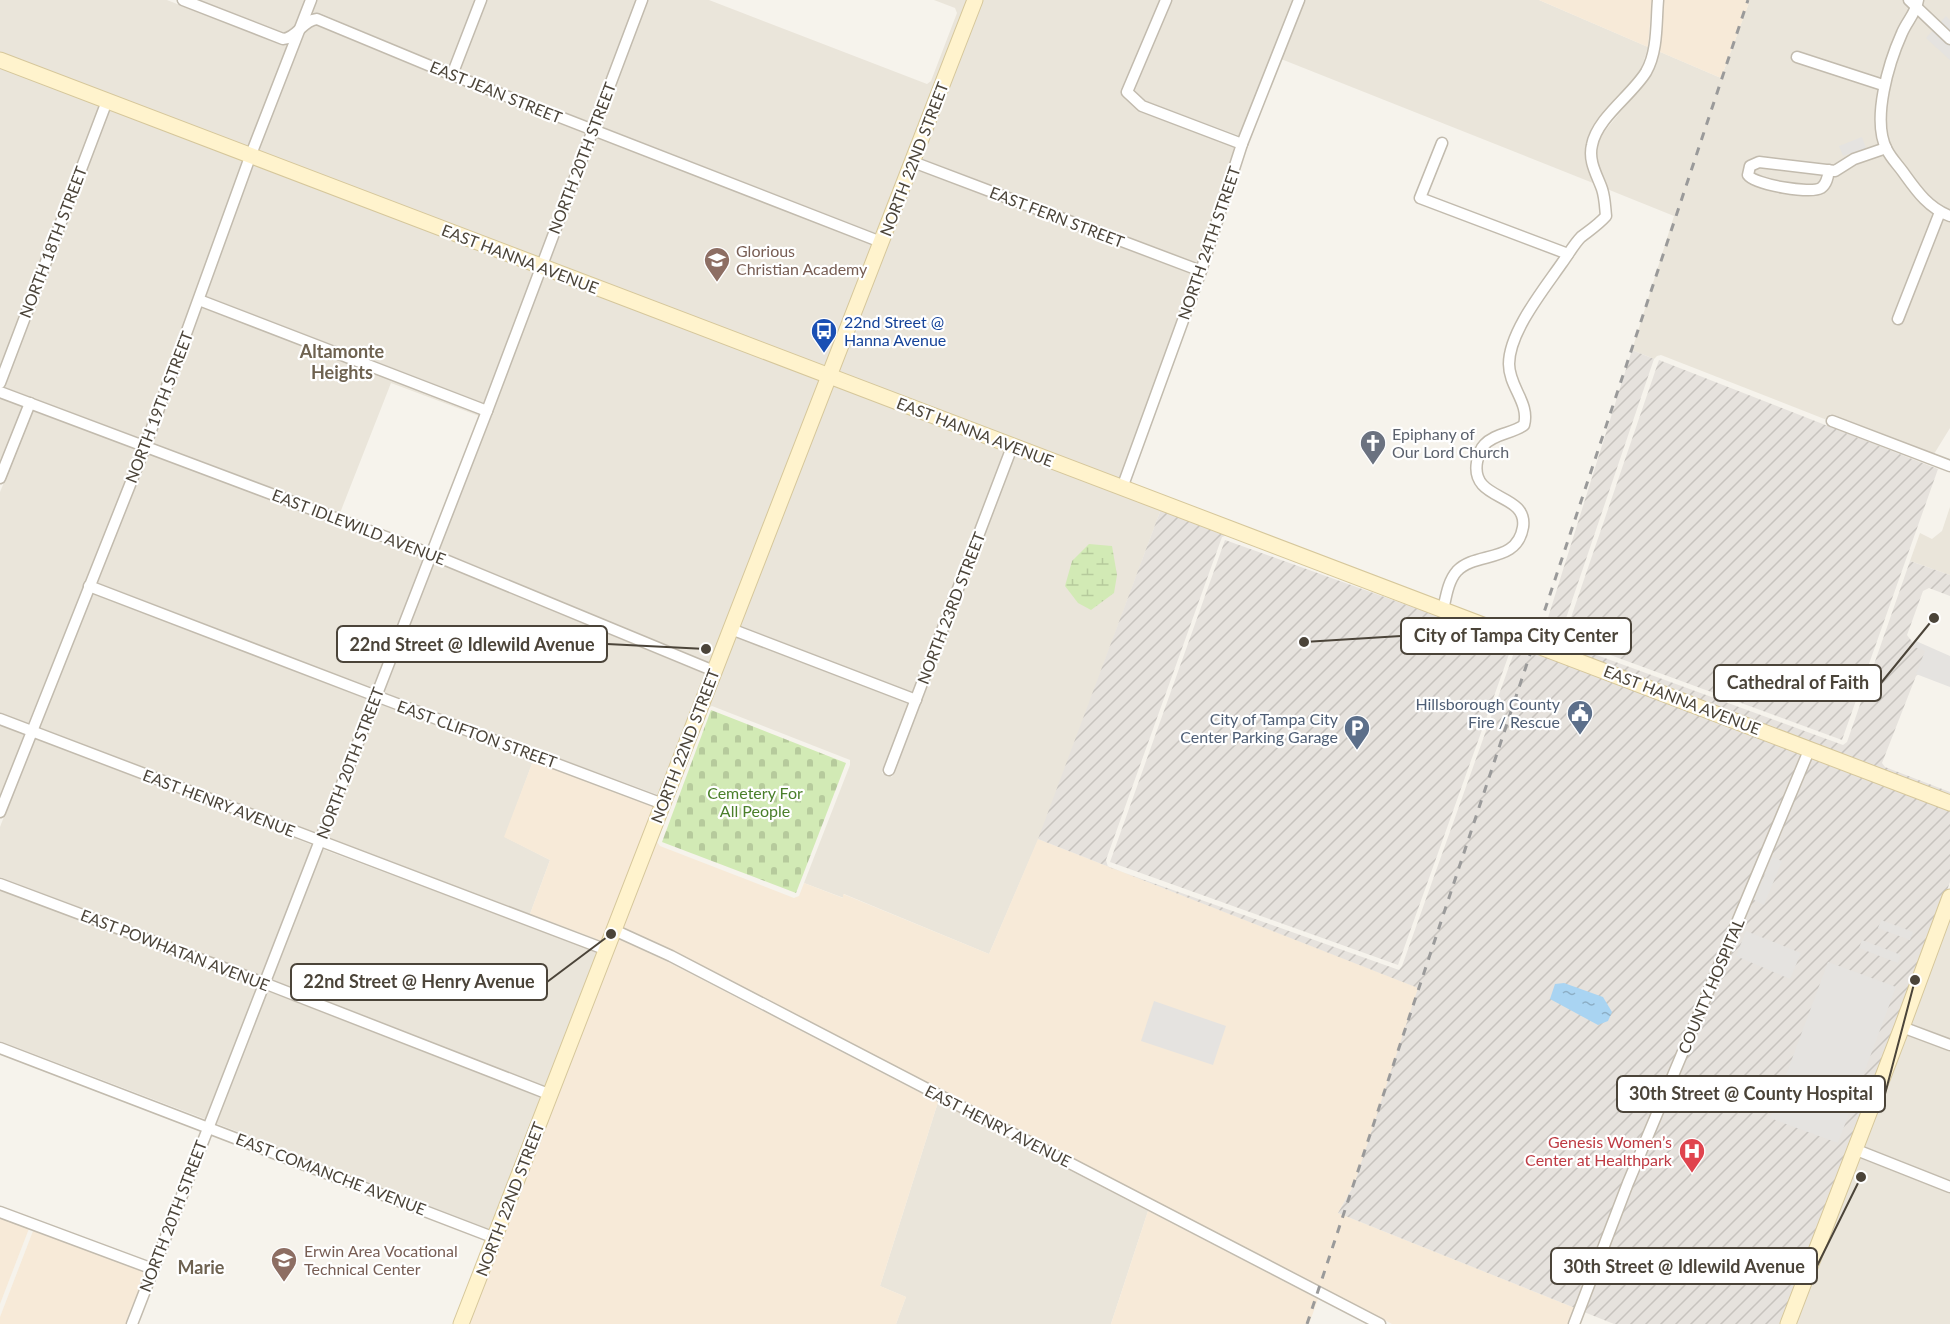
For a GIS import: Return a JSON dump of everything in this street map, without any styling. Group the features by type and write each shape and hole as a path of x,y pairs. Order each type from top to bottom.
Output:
{"street":[{"name":"EAST JEAN STREET","path":"183,0 283,39 289,39 311,19 317,19 452,75 881,242"},
{"name":"NORTH 19TH STREET","path":"0,812 145,447 250,157 311,0"},
{"path":"452,75 481,0"},
{"name":"NORTH 20TH STREET","path":"132,1324 487,411 642,0"},
{"name":"NORTH 22ND STREET","path":"461,1324 975,0"},
{"path":"1166,0 1127,92 1142,106 1242,144"},
{"name":"NORTH 24TH STREET","path":"1122,488 1201,271 1242,144 1299,0"},
{"path":"1443,609 1451,581 1459,569 1486,557 1504,554 1520,536 1523,526 1519,509 1514,504 1493,494 1479,482 1476,474 1477,460 1482,447 1490,441 1499,435 1519,430 1524,425 1527,416 1509,371 1509,361 1521,325 1580,238 1596,228 1606,216 1602,190 1591,160 1592,144 1599,129 1645,73 1651,61 1656,36 1658,0"},
{"path":"1914,3 1927,0"},
{"path":"1914,3 1950,39"},
{"path":"1898,318 1945,214 1921,196 1886,148 1881,122 1883,85 1914,3"},
{"path":"1797,57 1883,85"},
{"name":"EAST HANNA AVENUE","path":"0,60 1950,803"},
{"name":"NORTH 18TH STREET","path":"0,382 107,101"},
{"path":"1442,143 1420,198 1569,254"},
{"path":"1829,171 1820,189 1774,186 1751,179 1748,175 1750,166 1759,162 1835,171 1854,159 1886,148"},
{"name":"EAST FERN STREET","path":"913,162 1201,271"},
{"path":"199,300 487,411"},
{"name":"EAST IDLEWILD AVENUE","path":"0,392 431,554 714,671"},
{"path":"0,478 30,403"},
{"path":"1832,421 1950,466"},
{"name":"NORTH 23RD STREET","path":"889,770 1012,447"},
{"name":"EAST CLIFTON STREET","path":"89,586 663,804"},
{"path":"730,629 916,700"},
{"name":"EAST HENRY AVENUE","path":"0,719 607,950"},
{"name":"COUNTY HOSPITAL","path":"1574,1324 1628,1183 1810,748"},
{"name":"EAST POWHATAN AVENUE","path":"0,884 264,983 551,1095"},
{"path":"1788,1324 1950,897"},
{"name":"EAST HENRY AVENUE","path":"615,930 671,956 1380,1324"},
{"path":"1902,1027 1950,1045"},
{"name":"EAST COMANCHE AVENUE","path":"0,1048 495,1238"},
{"path":"1854,1149 1950,1187"},
{"path":"0,1212 153,1269"}],"shaded area":[{"path":"0,0 167,0 281,45 288,44 248,149 0,53"},
{"path":"199,0 306,0 296,25 284,33"},
{"path":"317,0 475,0 449,68 320,13 312,13"},
{"path":"487,0 637,0 590,122 459,72"},
{"path":"648,0 709,0 927,84 931,81 957,13 955,8 934,0 969,0 878,234 599,126"},
{"path":"981,0 1160,0 1122,90 1124,97 1140,112 1236,147 1197,264 920,158"},
{"path":"1171,0 1294,0 1240,136 1145,101 1134,91"},
{"path":"1305,0 1539,0 1648,47 1641,70 1595,125 1587,141 1585,160 1593,183 1281,59"},
{"path":"1539,0 1652,0 1648,47"},
{"path":"1663,0 1750,0 1721,78 1658,51"},
{"path":"1750,0 1950,0 1950,428 1934,454 1830,414 1827,420 1661,355 1654,359 1632,350 1674,216 1607,189 1596,158 1597,145 1604,132 1649,77 1658,51 1721,78"},
{"path":"1946,16 1950,20 1950,60 1926,38"},
{"path":"313,25 585,133 539,260 257,153 305,32"},
{"path":"0,66 100,105 0,368"},
{"path":"109,108 244,160 142,439 4,387"},
{"path":"595,137 874,245 826,370 549,263"},
{"path":"1862,137 1866,148 1843,156 1839,146"},
{"path":"253,164 534,271 484,403 206,296"},
{"path":"915,169 1194,275 1119,480 836,373"},
{"path":"544,274 822,381 711,664 438,550"},
{"path":"202,307 480,414 479,416 391,383 340,513 152,443"},
{"path":"1632,350 1654,359 1560,636 1561,642 1843,745 1847,742 1910,561 1950,575 1950,596 1929,588 1923,591 1907,635 1913,643 1947,656 1916,676 1882,763 1885,767 1950,792 1950,796 1541,640"},
{"path":"1659,360 1938,469 1842,740 1564,638"},
{"path":"832,384 1005,450 913,693 738,625"},
{"path":"0,398 23,407 0,464"},
{"path":"33,411 138,450 28,724 0,713 0,492"},
{"path":"148,454 424,557 373,689 96,582"},
{"path":"1015,454 1161,509 1042,831 989,954 844,894 844,898 804,883 850,760 712,706 706,709 661,830 659,830 733,636 909,704 882,773 892,777"},
{"path":"1950,507 1950,575 1910,561 1920,533 1932,539 1942,531"},
{"path":"1161,509 1227,535 1222,537 1106,860 1108,866 1038,839"},
{"path":"1225,540 1513,643 1398,965 1110,862"},
{"path":"434,561 707,675 661,796 383,693"},
{"path":"92,593 369,700 316,834 38,727"},
{"path":"1916,641 1950,656 1950,687 1916,674 1925,651 1914,647"},
{"path":"1517,644 1803,752 1624,1181 1575,1308 1338,1213 1354,1185 1418,988 1122,872 1399,970"},
{"path":"379,704 533,761 505,837 550,860 530,914 326,838"},
{"path":"0,725 24,735 0,797"},
{"path":"34,738 312,845 261,976 0,877 0,827"},
{"path":"1812,756 1950,809 1950,882 1898,1025 1782,1324 1614,1324 1584,1312 1633,1185"},
{"path":"533,761 654,806 604,942 530,914 550,860 504,837"},
{"path":"659,830 661,830 657,842 660,846 794,898 799,896 804,883 843,898 843,894 989,954 1038,839 1419,988 1354,1185 1338,1213 1575,1308 1569,1324 1392,1324 673,951 621,927"},
{"path":"322,849 600,953 548,1088 271,980"},
{"path":"1772,857 1782,861 1764,905 1754,900"},
{"path":"0,890 257,987 205,1119 0,1041"},
{"path":"1950,915 1950,1039 1909,1023"},
{"path":"1881,920 1913,932 1910,940 1878,928"},
{"path":"1746,931 1801,953 1790,979 1736,956"},
{"path":"617,938 668,962 938,1102 880,1286 906,1297 896,1324 467,1324"},
{"path":"1862,940 1901,955 1898,963 1859,948"},
{"path":"1828,962 1896,987 1838,1143 1770,1118"},
{"path":"267,991 544,1099 492,1230 215,1123"},
{"path":"1154,1001 1226,1026 1213,1065 1141,1041"},
{"path":"1905,1034 1950,1051 1950,1181 1861,1146"},
{"path":"938,1102 1148,1211 1111,1324 896,1324 906,1297 880,1286"},
{"path":"1857,1157 1950,1193 1950,1324 1793,1324"},
{"path":"1148,1211 1318,1299 1309,1324 1111,1324"},
{"path":"0,1215 30,1226 0,1304"},
{"path":"33,1231 146,1272 126,1324 0,1324 0,1317"}],"green space":[{"path":"1089,544 1112,546 1117,575 1114,593 1091,610 1078,603 1065,586 1072,561"},
{"name":"Cemetery For All People","path":"711,710 846,763 796,893 662,842"}],"water":[{"path":"1564,983 1603,997 1612,1012 1608,1021 1598,1025 1550,999 1555,984"}],"railway":[{"path":"1307,1324 1748,0"}],"place":[{"name":"Glorious Christian Academy","path":"717,283"},
{"name":"22nd Street @ Hanna Avenue","path":"824,354"},
{"name":"Epiphany of Our Lord Church","path":"1373,466"},
{"name":"Cathedral of Faith","path":"1934,618"},
{"name":"City of Tampa City Center","path":"1304,642"},
{"name":"22nd Street @ Idlewild Avenue","path":"706,649"},
{"name":"Hillsborough County Fire / Rescue","path":"1580,736"},
{"name":"City of Tampa City Center Parking Garage","path":"1357,751"},
{"name":"22nd Street @ Henry Avenue","path":"611,934"},
{"name":"30th Street @ County Hospital","path":"1915,980"},
{"name":"Genesis Women’s Center at Healthpark","path":"1692,1174"},
{"name":"30th Street @ Idlewild Avenue","path":"1861,1177"},
{"name":"Erwin Area Vocational Technical Center","path":"284,1283"}],"district":[{"name":"Altamonte Heights","path":"342,362"},
{"name":"Marie","path":"201,1268"}]}
